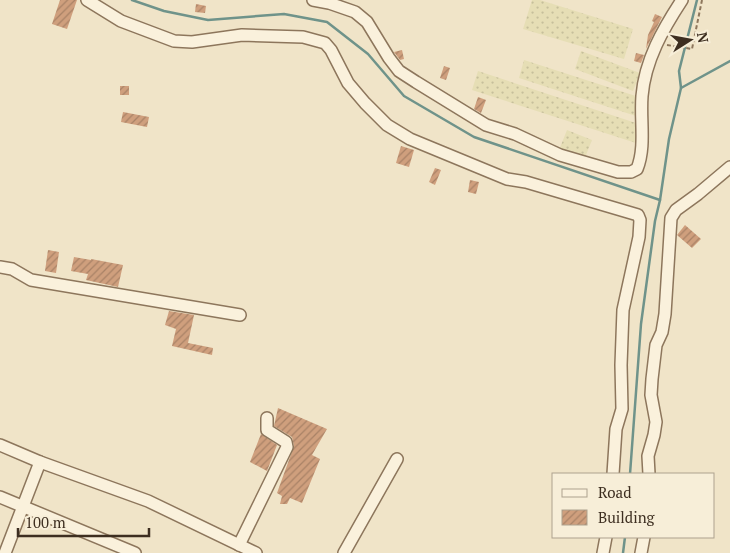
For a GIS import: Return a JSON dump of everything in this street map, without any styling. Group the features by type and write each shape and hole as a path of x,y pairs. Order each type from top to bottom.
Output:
{"street":[{"path":"87,0 121,21 174,41 192,42 242,35 303,37 325,43 331,50 348,83 387,125 410,139 507,179 526,182 638,215 640,220 639,237 623,310 622,409 616,429 612,473"},
{"path":"313,0 329,3 355,12 367,22 389,58 399,70 486,125 515,134 560,155 618,172 631,172 637,169 640,164 642,150 642,96 648,66 663,28 682,0"},
{"path":"649,473 648,456 656,422 651,395 652,379 656,346 662,332 665,314 672,218 676,210 730,167"},
{"path":"0,267 12,269 31,280 240,315"},
{"path":"239,545 288,447 286,442 267,430 267,418"},
{"path":"0,445 40,462 148,501 256,553"},
{"path":"344,553 397,459"},
{"path":"4,553 40,462"},
{"path":"0,498 135,553"},
{"path":"603,553 606,538"},
{"path":"642,553 644,538"}],"path":[{"path":"678,48 689,50 694,46 702,0"}],"shaded area":[{"path":"532,0 540,0 633,29 624,59 523,29"},
{"path":"581,51 640,73 633,91 575,69"},
{"path":"524,60 645,99 639,117 519,78"},
{"path":"478,71 642,125 636,143 472,90"},
{"path":"567,130 592,140 584,160 559,150"}],"building":[{"path":"60,0 77,0 67,29 52,24"},
{"path":"196,4 206,6 205,13 195,12"},
{"path":"655,14 662,17 646,49 648,35 654,22 652,21"},
{"path":"402,50 404,59 400,60 394,52"},
{"path":"636,53 644,55 641,63 634,61"},
{"path":"444,66 450,68 446,80 440,78"},
{"path":"120,86 129,86 129,95 120,95"},
{"path":"478,97 486,100 481,113 474,109"},
{"path":"123,112 149,117 147,127 121,122"},
{"path":"401,146 414,150 409,167 396,163"},
{"path":"435,168 441,170 435,185 429,182"},
{"path":"470,180 479,182 476,194 468,192"},
{"path":"685,225 701,239 692,248 677,235"},
{"path":"48,250 59,252 56,273 45,271"},
{"path":"74,257 123,265 118,287 86,280 88,274 71,271"},
{"path":"169,311 194,315 188,343 213,348 212,355 172,346 176,329 165,325"},
{"path":"278,408 327,429 312,455 320,459 302,503 290,498 287,504 280,504 282,496 277,493 294,446 292,437 274,426"},
{"path":"261,434 277,445 267,471 250,462"}],"waterway":[{"path":"132,0 164,11 208,20 284,14 327,22 368,54 404,96 474,137 660,200 669,139 681,88 679,71 697,0"},
{"path":"681,88 730,61"},
{"path":"630,473 641,324 655,221 660,200"},
{"path":"623,553 625,538"}]}
